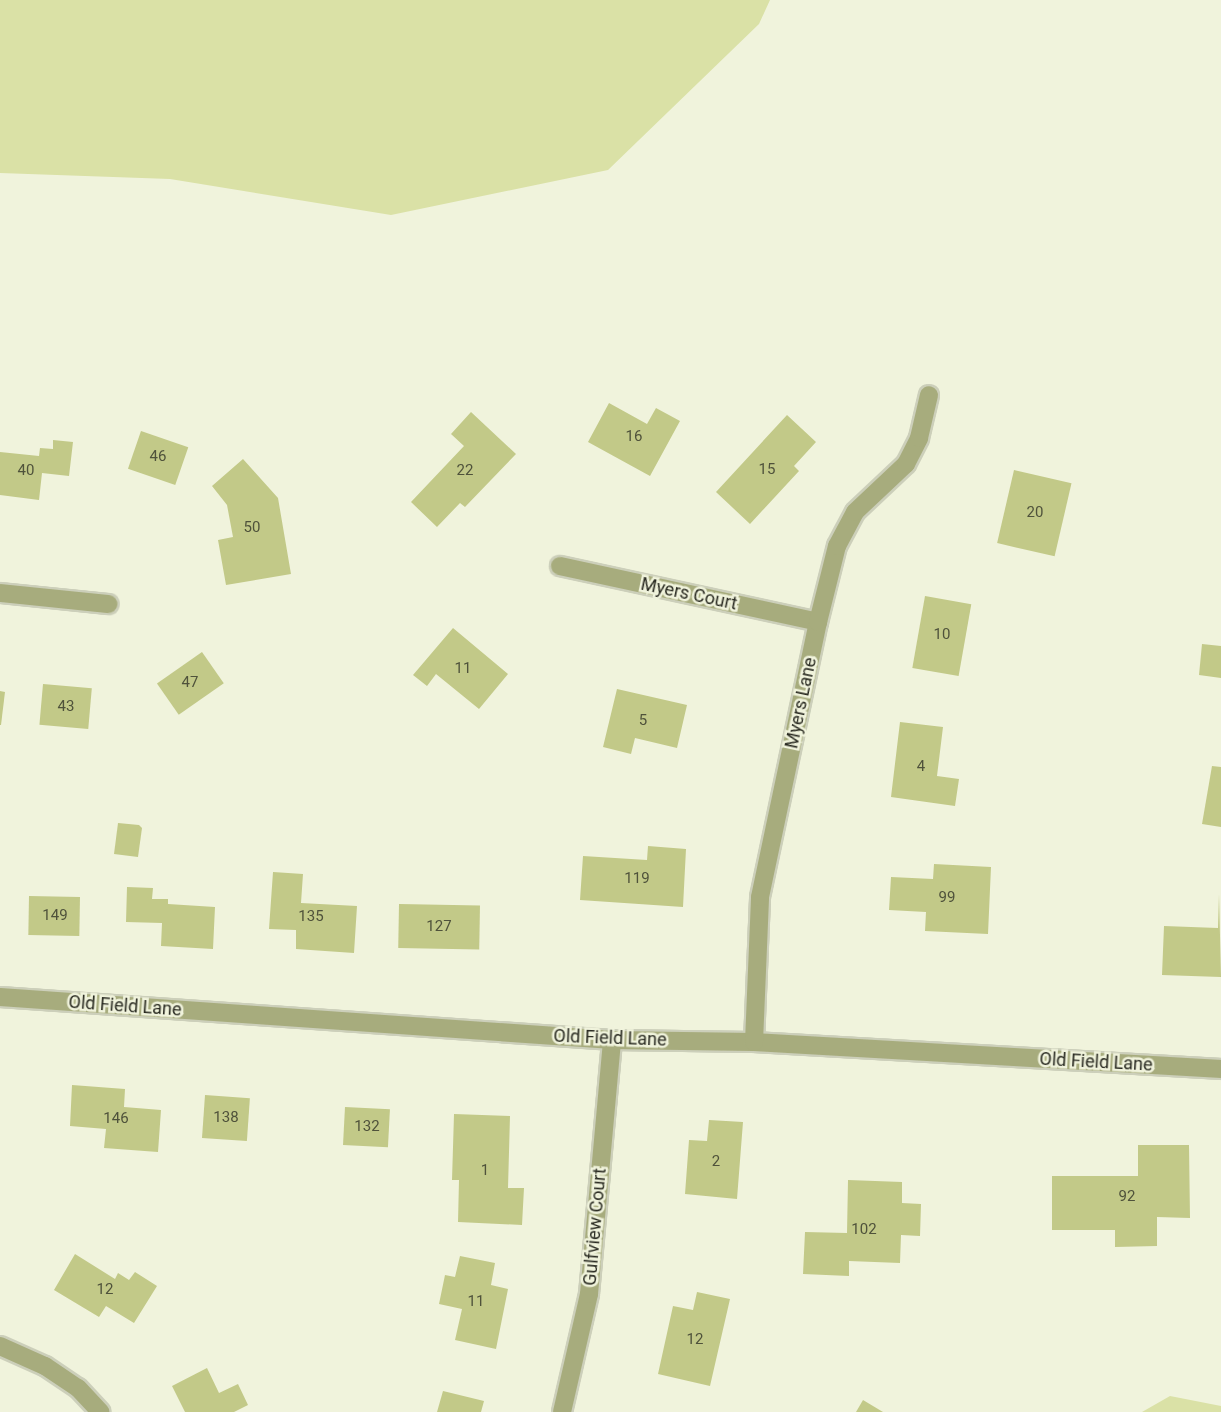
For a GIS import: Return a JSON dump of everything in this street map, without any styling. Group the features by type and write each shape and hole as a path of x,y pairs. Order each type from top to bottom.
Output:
{"street":[{"name":"Myers Lane","path":"754,1042 760,897 818,622 837,546 855,513 906,464 919,438 928,394"},
{"name":"Myers Court","path":"560,566 818,622"},
{"path":"0,593 108,604"},
{"name":"Old Field Lane","path":"0,998 612,1040 754,1042 1221,1069"},
{"name":"Gulfview Court","path":"562,1412 589,1294 612,1040"},
{"path":"0,1346 45,1366 70,1383 100,1412"}],"green space":[{"path":"0,0 770,0 759,24 608,170 391,215 170,179 0,173"},
{"path":"1170,1396 1221,1406 1221,1412 1142,1412"}],"building":[{"path":"609,403 647,424 656,408 680,421 650,476 588,442"},
{"path":"471,412 516,454 465,507 460,503 437,527 411,502 464,446 451,434"},
{"path":"787,415 816,442 794,466 799,471 750,524 716,492"},
{"path":"141,431 188,447 175,485 128,469"},
{"path":"53,440 73,442 69,476 42,473 39,500 0,495 0,452 39,456 40,448 53,449"},
{"path":"243,459 278,498 291,574 226,585 218,540 233,537 227,505 212,486"},
{"path":"1014,470 1071,483 1055,556 997,543"},
{"path":"925,596 971,604 959,676 912,668"},
{"path":"453,628 508,674 479,709 436,674 427,686 413,675"},
{"path":"1202,644 1221,646 1221,678 1199,675"},
{"path":"202,652 224,683 179,715 157,684"},
{"path":"43,684 92,688 88,729 39,725"},
{"path":"617,689 687,705 677,748 635,738 631,754 603,747"},
{"path":"0,691 5,692 1,725 0,725"},
{"path":"900,722 943,727 937,776 959,779 955,806 891,797"},
{"path":"1212,766 1221,767 1221,827 1202,824"},
{"path":"118,823 139,825 142,828 138,857 114,854"},
{"path":"648,846 686,849 683,907 580,900 583,856 647,860"},
{"path":"934,864 991,867 988,934 925,931 926,912 889,910 891,877 933,879"},
{"path":"273,872 303,874 301,903 357,906 354,953 296,949 296,930 269,929"},
{"path":"127,887 153,888 152,899 168,899 168,904 215,907 213,949 161,946 162,923 126,922"},
{"path":"1219,894 1221,977 1162,975 1164,926 1218,928"},
{"path":"29,896 80,897 79,936 28,935"},
{"path":"399,904 480,905 479,949 398,948"},
{"path":"72,1085 125,1089 124,1107 161,1110 158,1152 104,1148 106,1129 70,1126"},
{"path":"205,1095 250,1098 247,1141 202,1138"},
{"path":"345,1107 390,1109 388,1147 343,1145"},
{"path":"454,1114 510,1116 508,1188 524,1188 522,1225 458,1222 459,1180 452,1180"},
{"path":"709,1120 743,1122 737,1199 685,1194 689,1140 707,1141"},
{"path":"1138,1145 1189,1145 1190,1218 1157,1217 1157,1246 1115,1247 1115,1230 1052,1230 1052,1176 1138,1176"},
{"path":"848,1180 902,1182 902,1203 921,1204 920,1236 901,1235 900,1263 849,1261 849,1276 803,1274 805,1232 847,1233"},
{"path":"75,1254 115,1279 118,1273 129,1280 135,1272 157,1286 134,1323 106,1306 99,1317 54,1290"},
{"path":"460,1256 495,1263 491,1285 508,1289 496,1349 455,1340 462,1309 439,1304 445,1275 455,1277"},
{"path":"697,1292 730,1299 710,1386 658,1374 673,1306 693,1310"},
{"path":"207,1368 219,1393 238,1384 248,1405 234,1412 185,1412 172,1386"},
{"path":"443,1391 484,1401 481,1412 437,1412"},
{"path":"863,1400 883,1412 856,1412"}]}
